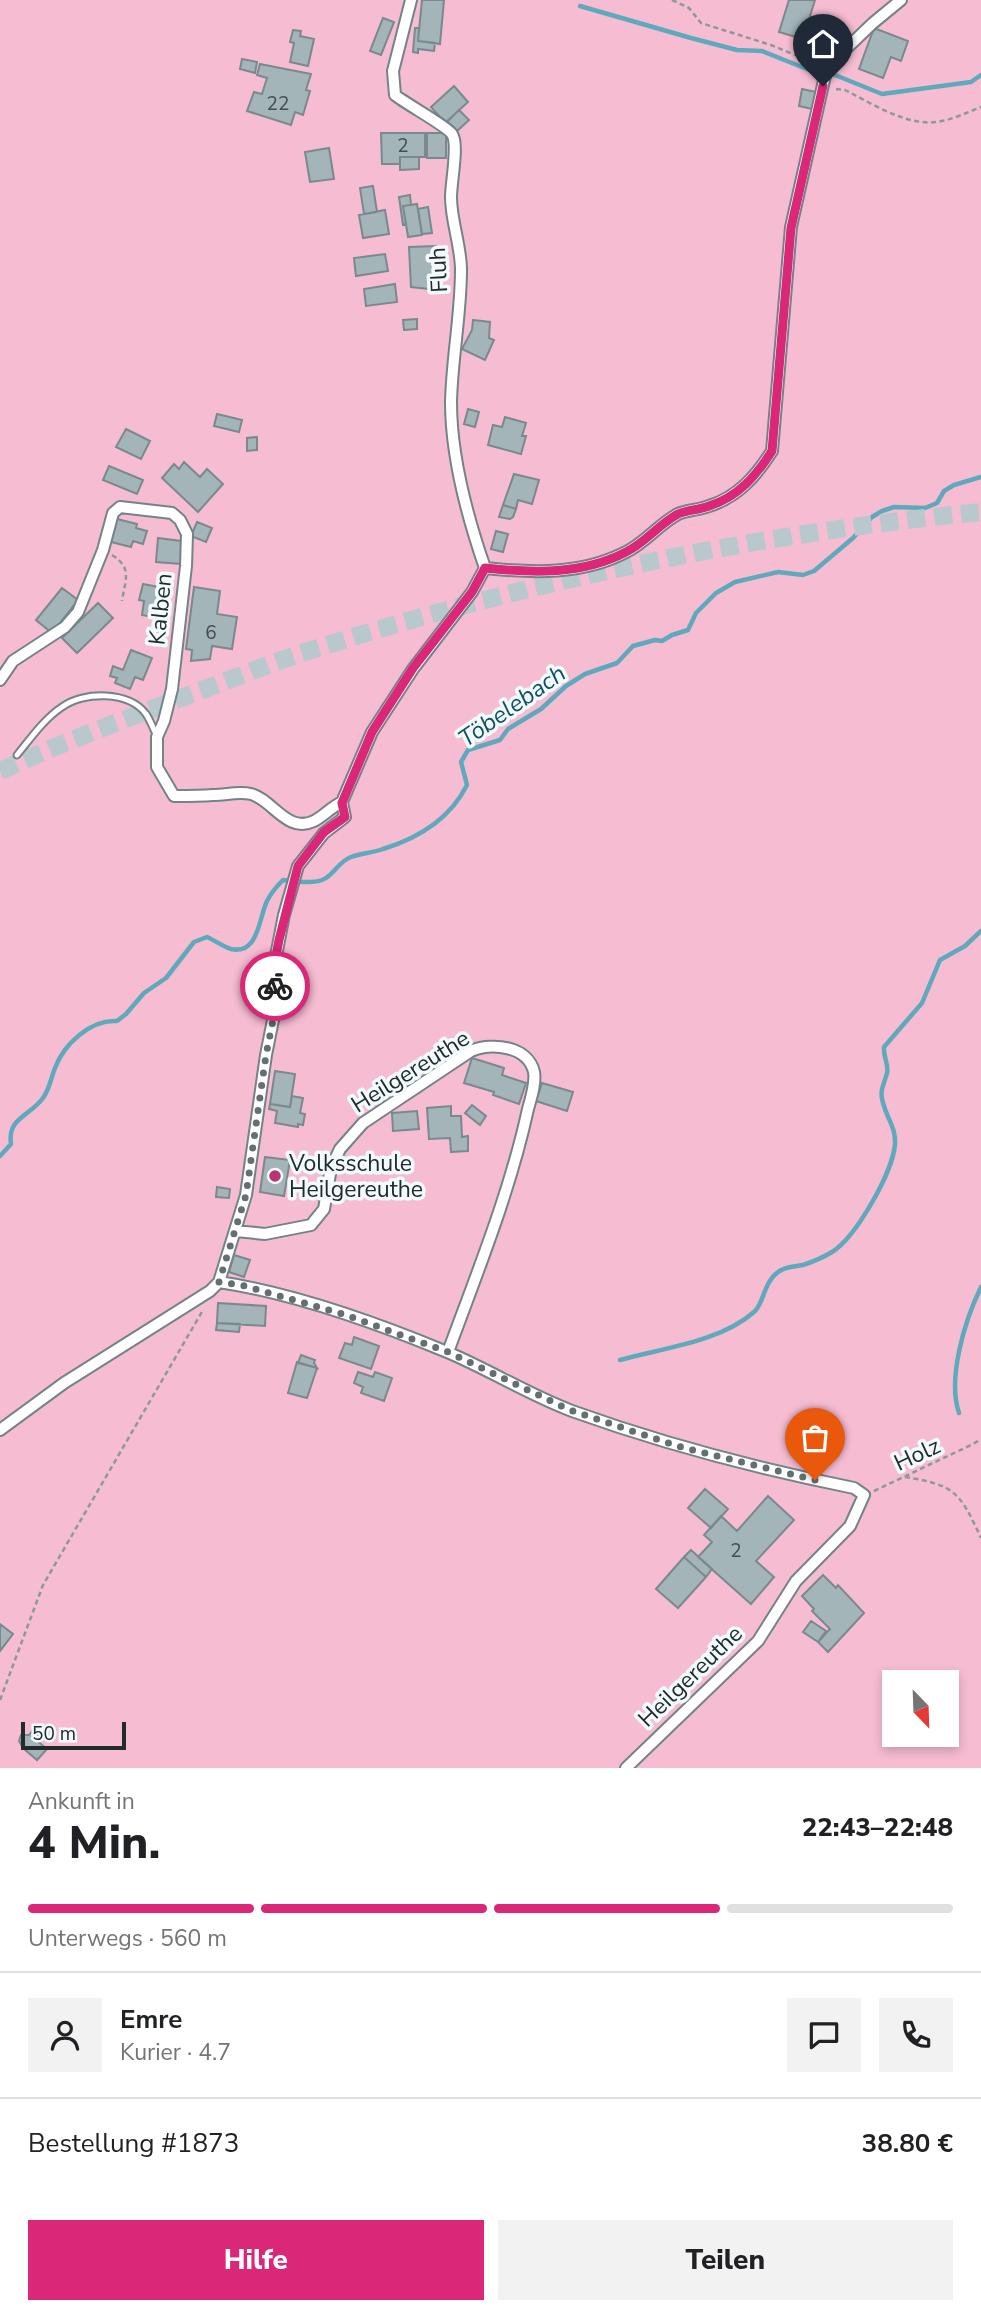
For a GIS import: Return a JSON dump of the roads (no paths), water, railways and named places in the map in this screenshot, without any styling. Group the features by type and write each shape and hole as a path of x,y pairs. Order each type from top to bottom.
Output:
{"street":[{"name":"Fluh","path":"411,0 393,71 395,96 452,134 456,146 452,203 461,266 460,311 451,401 453,435 465,505 485,568"},
{"path":"0,1430 64,1383 210,1291 219,1282 246,1195 275,1010 274,966 298,866 324,832 345,817 342,803 372,732 413,668 472,592 485,568 529,572 564,571 628,552 679,514 732,497 759,471 772,451 791,228 827,67 901,0"},
{"name":"Kalben","path":"0,680 13,661 65,627 78,612 103,550 113,513 120,507 172,513 180,520 187,534 186,566 172,689 157,737 157,767 174,796 242,792 256,795 282,817 301,823 314,821 331,807 342,803"},
{"name":"Heilgereuthe","path":"236,1231 265,1234 311,1225 324,1209 331,1168 340,1149 363,1123 482,1046 520,1052 528,1059 534,1072 523,1138 448,1352 570,1410 684,1448 854,1488 864,1495 849,1526 796,1581 758,1641 626,1768"},
{"path":"219,1282 241,1285 343,1314 448,1352"}],"lane":[{"path":"18,755 38,728 62,707 76,699 89,697 117,696 135,704 146,715 157,737"}],"waterway":[{"path":"580,6 737,50 762,51 812,71"},
{"path":"835,75 882,94 971,82 981,75"},
{"name":"Töbelebach","path":"0,1156 11,1144 12,1128 43,1098 59,1059 80,1035 98,1024 117,1021 126,1014 144,993 166,978 194,942 207,937 231,949 247,946 253,941 269,898 283,880 322,880 347,859 409,839 432,826 452,808 467,785 461,762 468,750 500,740 508,729 541,709 566,686 585,674 617,663 633,646 655,640 662,641 688,630 696,613 716,593 735,582 778,572 803,575 814,571 853,538 872,517 882,511 894,507 925,508 937,503 944,491 954,485 981,477"},
{"path":"620,1360 690,1343 740,1322 754,1312 769,1282 778,1272 825,1256 852,1233 881,1187 893,1156 895,1139 882,1098 887,1070 884,1047 922,1003 940,960 965,946 981,931"},
{"path":"959,1413 956,1399 956,1366 969,1316 981,1287"}],"tunnel":[{"path":"0,771 92,732 290,657 471,604 639,564 724,548 895,521 981,512"}],"place":[{"name":"Volksschule Heilgereuthe","path":"275,1176"}]}
